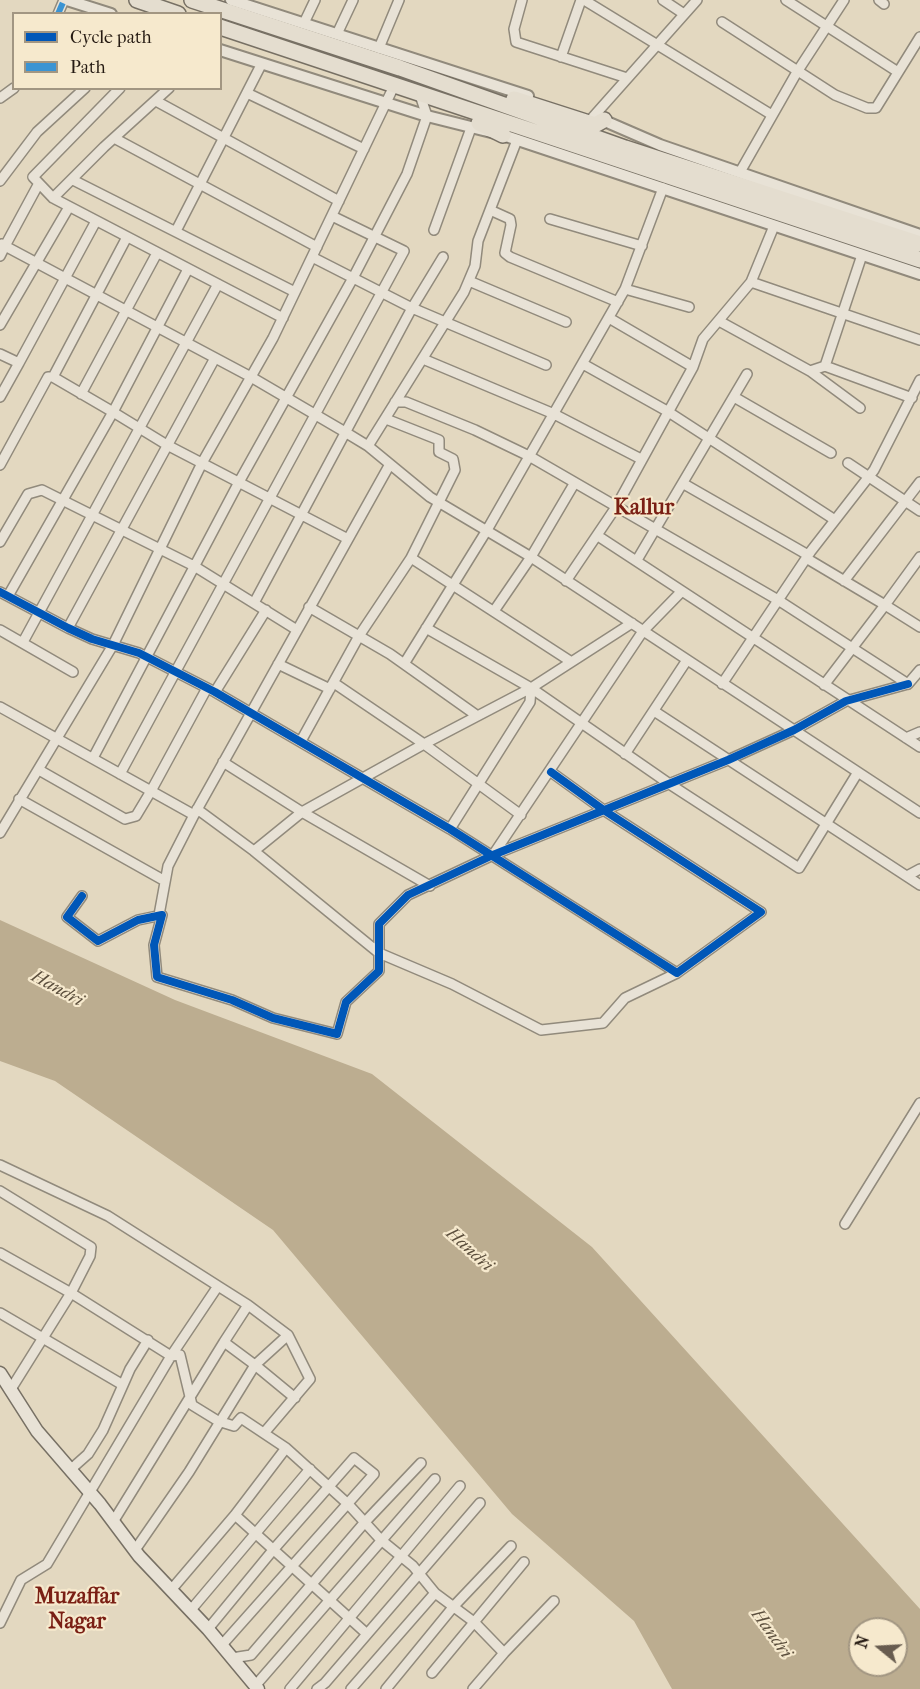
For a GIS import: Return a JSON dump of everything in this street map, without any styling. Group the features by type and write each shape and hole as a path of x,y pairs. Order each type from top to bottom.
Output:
{"highway":[{"path":"137,0 172,12"},
{"path":"192,0 624,148 920,244"},
{"path":"222,28 920,260"},
{"path":"416,59 422,78"},
{"path":"449,88 473,87 595,125 598,118"},
{"path":"443,103 510,138"}],"main road":[{"path":"0,1373 37,1431 89,1491 135,1550 208,1629 256,1688"}],"street":[{"path":"66,0 96,11"},
{"path":"304,23 315,0"},
{"path":"338,34 353,0"},
{"path":"379,48 399,0"},
{"path":"522,0 514,29 516,42 627,78"},
{"path":"561,57 582,0 772,115"},
{"path":"663,0 684,14"},
{"path":"598,118 627,78 657,47 696,0"},
{"path":"786,0 898,72"},
{"path":"740,172 797,72 844,0"},
{"path":"235,1 598,118 660,145 920,234"},
{"path":"722,22 835,95 867,108 876,108 920,37"},
{"path":"222,51 427,116 510,138 920,274"},
{"path":"176,231 261,65"},
{"path":"0,833 113,645 202,463 282,318 393,86"},
{"path":"0,181 37,132 84,90"},
{"path":"118,90 33,177 38,185 52,198 282,318"},
{"path":"52,198 167,90"},
{"path":"247,93 364,149"},
{"path":"93,758 239,482 375,237 406,174 427,116 420,95"},
{"path":"156,101 339,201"},
{"path":"434,230 471,128"},
{"path":"114,138 317,247"},
{"path":"368,446 469,281 478,241 490,210 510,138"},
{"path":"73,180 295,292"},
{"path":"0,256 3,245 38,185"},
{"path":"404,664 487,530 618,302 663,188"},
{"path":"0,325 69,207"},
{"path":"490,210 510,219 511,225 505,252 510,257 618,302"},
{"path":"120,774 223,582 317,415 404,251 332,216"},
{"path":"550,219 642,246"},
{"path":"0,397 96,221"},
{"path":"566,580 616,507 693,367 703,339 751,282 774,226"},
{"path":"0,465 45,380 53,377 94,294 127,237"},
{"path":"3,245 251,377 368,446 438,501 531,557 920,813"},
{"path":"81,394 157,253"},
{"path":"825,366 862,255"},
{"path":"254,603 412,308 443,257"},
{"path":"312,258 412,308 546,365"},
{"path":"188,269 64,501 4,594 68,628 148,657 211,690 493,855 677,974"},
{"path":"469,281 566,322"},
{"path":"751,282 920,340"},
{"path":"23,642 218,284"},
{"path":"625,289 689,307"},
{"path":"609,318 693,367"},
{"path":"719,321 810,371 860,408"},
{"path":"0,354 19,363"},
{"path":"68,628 215,358"},
{"path":"423,359 554,414 641,459"},
{"path":"583,364 667,411 835,520"},
{"path":"810,371 825,366 912,398"},
{"path":"637,560 747,374"},
{"path":"53,377 168,445 348,539"},
{"path":"722,684 807,557 869,476 920,380"},
{"path":"734,397 831,453"},
{"path":"396,402 406,402 475,430 529,456 778,600 908,684"},
{"path":"301,741 359,636 411,558 455,470 453,459 439,452 439,440 386,419"},
{"path":"848,463 920,511"},
{"path":"390,464 195,812 168,866 159,915 162,915 154,945 157,977 232,1000 273,1018 337,1034 346,1002 379,971 379,924 408,895 493,855 671,785 728,760 794,730 846,700 908,684 920,670"},
{"path":"844,581 920,482"},
{"path":"494,610 531,557 574,484"},
{"path":"684,484 920,627"},
{"path":"0,542 28,494 42,490 194,566 297,630"},
{"path":"598,536 920,747"},
{"path":"824,685 920,557"},
{"path":"411,558 494,610 570,662"},
{"path":"493,855 551,772 643,632 682,591"},
{"path":"309,607 404,664 476,715"},
{"path":"39,770 125,819 136,816 211,690 266,610"},
{"path":"254,851 302,812 476,715 531,688 632,623"},
{"path":"426,628 531,688 671,785 799,868 858,772"},
{"path":"1,633 23,642 73,672"},
{"path":"625,754 687,660"},
{"path":"278,664 332,686 424,744 521,815"},
{"path":"450,829 530,702 531,688"},
{"path":"0,707 150,791 195,812 254,851 379,953 452,984 541,1030 603,1023 625,998 677,974 761,912 604,811 551,772"},
{"path":"654,711 920,885"},
{"path":"906,738 920,732"},
{"path":"223,762 302,812 430,886"},
{"path":"19,799 165,881"},
{"path":"907,876 920,869"},
{"path":"82,896 67,917 98,941 138,920 159,915"},
{"path":"845,1224 920,1102"},
{"path":"0,1165 108,1216 248,1305 288,1335 310,1379 264,1433"},
{"path":"0,1191 91,1247 90,1256 71,1293 10,1389"},
{"path":"0,1253 71,1293 171,1356 180,1355 192,1405 218,1421 234,1426 240,1418 286,1448 348,1504 381,1540 421,1574 435,1593 474,1622 504,1653"},
{"path":"0,1623 21,1580 47,1564 171,1356 218,1286"},
{"path":"113,1522 157,1453 190,1394 248,1305"},
{"path":"0,1313 123,1385"},
{"path":"135,1550 189,1472 218,1421 255,1365 288,1335"},
{"path":"70,1470 88,1454 103,1430 130,1368 148,1340"},
{"path":"224,1342 295,1398"},
{"path":"171,1590 235,1515 286,1448"},
{"path":"208,1629 273,1550 354,1458 374,1474 221,1646"},
{"path":"232,1658 250,1655 364,1522 421,1462"},
{"path":"190,1611 310,1469"},
{"path":"256,1688 328,1601 435,1479"},
{"path":"290,1689 460,1486"},
{"path":"317,1689 421,1574 480,1503"},
{"path":"235,1515 310,1586 367,1634"},
{"path":"386,1689 454,1606 511,1546"},
{"path":"432,1672 524,1562"},
{"path":"351,1689 435,1593"},
{"path":"473,1689 554,1601"}],"water":[{"name":"Handri","path":"0,920 175,1000 372,1074 592,1247 920,1609 920,1689 672,1689 634,1621 512,1514 273,1230 55,1081 0,1061"}],"marked path":[{"path":"59,12 64,0"}],"cycle path":[{"path":"0,592 68,628 92,639 139,653 215,692 450,829 677,973 761,912 605,811 551,772"},
{"path":"82,896 67,917 98,941 138,920 162,915 154,945 157,977 232,1000 273,1018 337,1034 346,1002 379,971 379,924 408,895 493,855 728,760 794,730 846,701 908,684"}],"district":[{"name":"Kallur","path":"644,509"},
{"name":"Muzaffar Nagar","path":"77,1610"}]}
